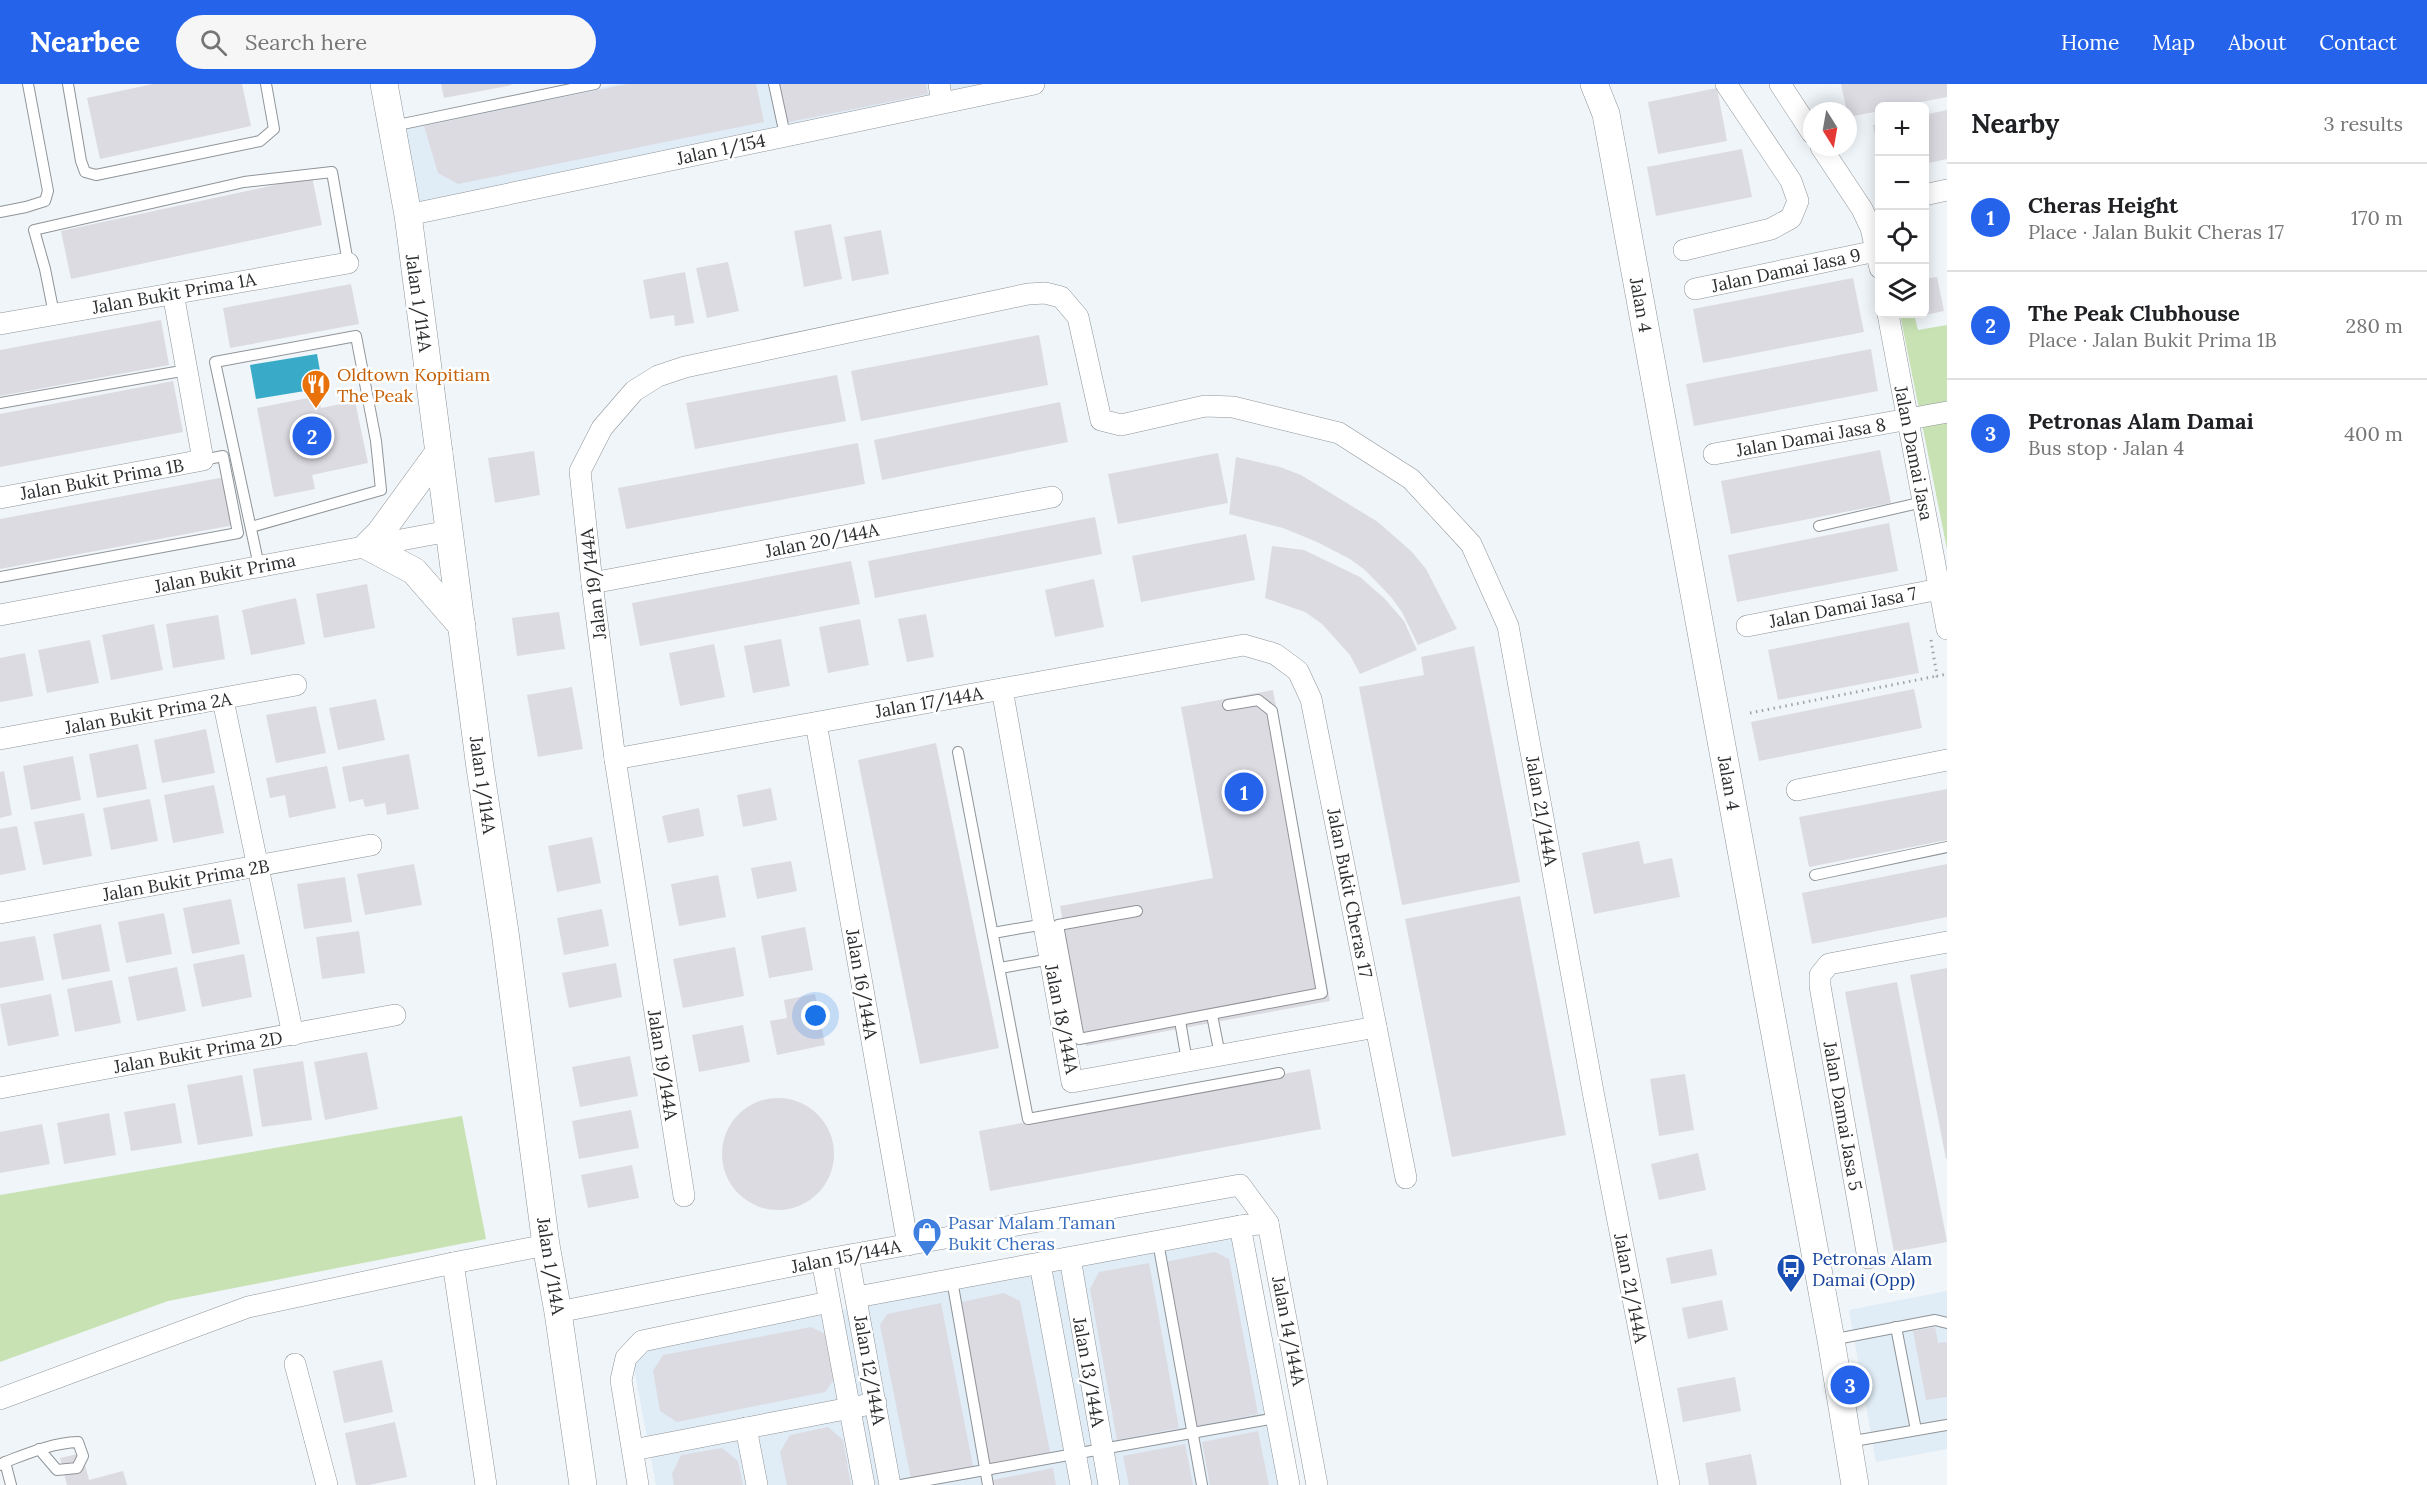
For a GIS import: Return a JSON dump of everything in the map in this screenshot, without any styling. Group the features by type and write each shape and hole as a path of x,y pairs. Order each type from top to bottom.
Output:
{"street":[{"name":"Jalan 1/114A","path":"384,84 408,215 480,768 505,932 546,1245 583,1485"},
{"name":"Jalan 1/154","path":"408,215 785,135 940,93 1034,84"},
{"name":"Jalan 4","path":"1594,84 1608,125 1831,1340 1855,1485"},
{"path":"1684,250 1771,229 1791,218 1798,201 1791,181 1726,84"},
{"path":"1780,84 1803,119"},
{"path":"1828,156 1871,207 1871,228 1875,246"},
{"path":"1929,194 1947,190"},
{"name":"Jalan Damai Jasa 9","path":"1695,290 1875,260"},
{"name":"Jalan Bukit Prima 1A","path":"0,324 348,263"},
{"path":"173,293 204,460"},
{"name":"Jalan 19/144A","path":"684,1196 615,759 580,471 602,428 634,391 658,376 685,366 1028,294 1046,293 1061,297 1078,317 1101,420 1110,424"},
{"name":"Jalan Damai Jasa","path":"1889,318 1940,589 1938,630"},
{"name":"Jalan 21/144A","path":"1110,424 1121,425 1205,406 1219,405 1339,433 1411,478 1471,544 1508,626 1594,1097 1669,1485"},
{"name":"Jalan Damai Jasa 8","path":"1714,454 1947,411"},
{"path":"439,452 380,533 367,546 414,571 462,626"},
{"name":"Jalan Bukit Prima 1B","path":"0,498 204,460"},
{"name":"Jalan 20/144A","path":"592,583 1052,497"},
{"name":"Jalan Bukit Prima","path":"0,615 449,531"},
{"name":"Jalan Damai Jasa 7","path":"1747,626 1940,589"},
{"name":"Jalan 17/144A","path":"615,759 1244,645"},
{"name":"Jalan Bukit Cheras 17","path":"1244,645 1275,654 1298,670 1311,699 1407,1178"},
{"name":"Jalan Bukit Prima 2A","path":"0,739 224,700 296,685"},
{"name":"Jalan 18/144A","path":"1002,689 1072,1082 1376,1027"},
{"path":"224,700 293,1035"},
{"name":"Jalan 16/144A","path":"816,723 908,1245"},
{"path":"1797,790 1947,760"},
{"name":"Jalan Bukit Prima 2B","path":"0,913 371,845"},
{"name":"Jalan Damai Jasa 5","path":"1868,1258 1820,986 1820,975 1829,964 1947,942"},
{"name":"Jalan Bukit Prima 2D","path":"0,1088 395,1015"},
{"name":"Jalan 15/144A","path":"558,1312 822,1260 1240,1185"},
{"name":"Jalan 14/144A","path":"1240,1185 1268,1223 1317,1485"},
{"path":"857,1297 1240,1226 1268,1223"},
{"name":"Jalan 14/144A","path":"1240,1226 1289,1485"},
{"path":"0,1399 248,1307 546,1245"},
{"name":"Jalan 12/144A","path":"848,1256 890,1485"},
{"name":"Jalan 13/144A","path":"1070,1258 1109,1485"},
{"name":"Jalan 12/144A","path":"822,1260 864,1485"},
{"path":"453,1263 486,1485"},
{"name":"Jalan 13/144A","path":"1040,1264 1081,1485"},
{"path":"638,1485 621,1380 626,1358 642,1341 829,1302"},
{"path":"295,1364 327,1485"},
{"path":"633,1450 876,1403"},
{"path":"746,1428 757,1485"}],"lane":[{"path":"0,212 45,201 48,190 28,84"},
{"path":"68,84 84,172 96,175 260,141 274,129 266,84"},
{"path":"392,126 595,84"},
{"path":"774,84 785,135"},
{"path":"54,314 34,230 244,182 332,172 348,263"},
{"path":"251,527 381,490 376,441 356,336 215,362 259,566"},
{"path":"0,403 187,370"},
{"path":"0,577 238,533 223,456 204,460"},
{"path":"1819,526 1923,502"},
{"path":"1137,910 1058,925 1079,1039 1322,993 1272,711 1258,700 1228,705"},
{"path":"958,752 1028,1119 1279,1072"},
{"path":"1815,875 1947,847"},
{"path":"993,933 1045,924"},
{"path":"1000,968 1051,959"},
{"path":"1212,1015 1220,1055"},
{"path":"1180,1021 1187,1061"},
{"path":"1158,1242 1202,1485"},
{"path":"952,1280 988,1485"},
{"path":"1831,1340 1935,1320 1947,1323"},
{"path":"1896,1327 1916,1430"},
{"path":"901,1485 1276,1418"},
{"path":"1848,1442 1947,1425"},
{"path":"11,1485 2,1463 39,1449"}],"path":[{"path":"1937,676 1938,630"},
{"path":"1750,713 1947,674"}],"shaded area":[{"path":"618,84 1010,84 418,206 404,128"},
{"path":"1234,1235 1284,1485 656,1485 633,1363 646,1348"},
{"path":"1947,1291 1947,1449 1876,1462 1849,1310"}],"green space":[{"path":"1901,318 1915,318 1918,330 1947,325 1947,549"},
{"path":"462,1116 486,1239 168,1301 0,1362 0,1195"}],"water":[{"path":"317,354 323,388 256,399 250,365"}],"building":[{"path":"153,84 242,84 251,126 100,159 87,98"},
{"path":"441,84 511,84 512,85 444,98"},
{"path":"627,84 756,84 764,122 458,184 438,173 424,126"},
{"path":"776,84 926,84 928,94 784,123"},
{"path":"1841,84 1947,84 1947,97 1921,102 1875,102 1875,112 1857,115 1857,102 1845,102"},
{"path":"1717,88 1727,141 1658,154 1648,102"},
{"path":"1947,110 1947,159 1929,163 1929,156 1929,114"},
{"path":"1742,149 1752,197 1656,216 1647,167"},
{"path":"312,177 322,225 71,279 61,231"},
{"path":"831,224 842,279 804,287 794,231"},
{"path":"881,230 889,274 852,281 844,237"},
{"path":"728,262 739,311 707,318 696,268"},
{"path":"685,272 694,323 675,326 674,315 650,319 643,280"},
{"path":"1937,277 1944,311 1929,314 1929,278"},
{"path":"1853,278 1864,332 1703,363 1693,309"},
{"path":"351,284 359,324 230,348 223,308"},
{"path":"161,320 169,365 0,396 0,350"},
{"path":"1039,335 1048,385 861,421 851,371"},
{"path":"1871,349 1878,391 1694,426 1686,384"},
{"path":"837,375 846,421 695,449 686,403"},
{"path":"173,381 183,432 0,467 0,414"},
{"path":"318,396 321,408 355,401 368,463 312,475 315,489 274,497 257,408"},
{"path":"1060,402 1068,442 882,480 874,440"},
{"path":"858,443 865,484 626,529 618,488"},
{"path":"1880,450 1891,503 1731,534 1721,481"},
{"path":"534,451 540,495 495,503 488,458"},
{"path":"1218,453 1228,503 1118,524 1108,474"},
{"path":"1236,457 1280,467 1301,475 1378,522 1412,552 1426,569 1457,629 1418,645 1402,612 1391,597 1365,570 1350,559 1283,528 1229,514"},
{"path":"225,477 234,525 0,569 0,519"},
{"path":"1095,517 1102,554 875,598 868,561"},
{"path":"1889,523 1898,571 1737,602 1728,555"},
{"path":"1246,534 1255,580 1141,602 1132,556"},
{"path":"1272,546 1304,550 1360,577 1384,598 1404,621 1417,650 1360,674 1350,655 1322,624 1305,612 1265,598"},
{"path":"851,561 860,604 640,646 632,603"},
{"path":"1094,579 1104,627 1055,637 1045,590"},
{"path":"367,584 375,628 324,638 316,594"},
{"path":"296,598 305,644 251,655 242,610"},
{"path":"559,612 565,649 517,656 512,618"},
{"path":"926,614 934,657 907,662 898,619"},
{"path":"218,615 225,659 173,668 166,624"},
{"path":"860,619 869,665 828,673 819,627"},
{"path":"1909,622 1919,673 1778,700 1768,650"},
{"path":"154,624 163,670 111,680 102,635"},
{"path":"781,639 790,686 753,693 744,646"},
{"path":"90,640 99,683 47,693 38,650"},
{"path":"714,644 725,697 680,706 669,653"},
{"path":"1474,646 1520,882 1402,905 1359,687 1424,675 1421,657"},
{"path":"25,653 33,696 0,702 0,658"},
{"path":"572,687 583,749 538,757 527,695"},
{"path":"1914,689 1922,728 1759,761 1751,722"},
{"path":"1273,690 1330,1001 1086,1046 1060,906 1213,878 1181,707"},
{"path":"376,699 385,740 338,750 329,708"},
{"path":"316,706 326,753 276,763 266,715"},
{"path":"206,729 215,773 162,783 154,740"},
{"path":"936,743 999,1048 920,1064 858,760"},
{"path":"138,744 147,789 97,798 89,754"},
{"path":"409,754 419,809 387,815 385,803 365,807 363,799 349,802 342,767"},
{"path":"73,756 81,800 31,810 23,766"},
{"path":"327,766 336,808 289,818 285,795 270,798 266,778"},
{"path":"4,771 12,815 0,818 0,772"},
{"path":"214,785 224,833 173,843 164,795"},
{"path":"771,788 777,820 743,827 737,795"},
{"path":"1947,789 1947,840 1809,867 1799,817"},
{"path":"150,799 158,841 111,850 103,808"},
{"path":"699,808 704,836 668,843 662,816"},
{"path":"84,813 92,856 43,865 34,822"},
{"path":"17,826 26,870 0,875 0,829"},
{"path":"592,837 601,883 557,892 548,846"},
{"path":"1639,841 1644,864 1672,858 1680,897 1594,914 1582,853"},
{"path":"791,861 797,891 757,899 751,868"},
{"path":"414,864 422,905 365,915 357,874"},
{"path":"1947,864 1947,917 1812,944 1802,893"},
{"path":"718,875 726,917 679,926 671,884"},
{"path":"345,877 352,922 304,929 297,884"},
{"path":"1520,896 1566,1135 1452,1157 1405,919"},
{"path":"231,899 240,944 192,954 183,908"},
{"path":"602,909 609,946 564,955 557,918"},
{"path":"164,913 172,954 126,963 118,922"},
{"path":"101,924 110,971 62,980 53,934"},
{"path":"805,927 813,970 769,978 761,936"},
{"path":"359,931 365,973 322,979 316,937"},
{"path":"35,936 44,980 0,988 0,942"},
{"path":"735,947 744,996 683,1008 673,959"},
{"path":"244,954 252,997 202,1007 193,964"},
{"path":"616,963 622,997 569,1008 562,973"},
{"path":"177,967 186,1011 137,1021 128,977"},
{"path":"1947,968 1947,1159 1946,1159 1910,975"},
{"path":"112,980 121,1023 75,1032 67,989"},
{"path":"1897,982 1947,1242 1894,1252 1845,992"},
{"path":"51,994 59,1036 8,1046 0,1004"},
{"path":"815,994 825,1045 777,1055 770,1021 787,1018 784,1000"},
{"path":"743,1025 750,1062 699,1072 692,1035"},
{"path":"367,1052 378,1109 325,1120 314,1062"},
{"path":"630,1056 638,1096 580,1107 572,1067"},
{"path":"303,1061 312,1120 262,1127 253,1069"},
{"path":"1310,1069 1321,1129 990,1191 979,1131"},
{"path":"1685,1074 1694,1130 1659,1136 1650,1079"},
{"path":"242,1075 253,1136 198,1145 187,1085"},
{"path":"778,1098 800,1102 818,1114 830,1132 834,1154 830,1176 818,1194 800,1206 778,1210 756,1206 738,1194 726,1176 722,1154 726,1132 738,1114 756,1102"},
{"path":"175,1103 182,1143 131,1151 124,1112"},
{"path":"631,1110 639,1148 579,1159 572,1121"},
{"path":"109,1113 116,1155 64,1164 57,1123"},
{"path":"42,1124 50,1164 0,1173 0,1132"},
{"path":"1698,1153 1706,1190 1659,1200 1651,1164"},
{"path":"632,1165 639,1198 588,1208 581,1175"},
{"path":"1712,1249 1717,1275 1671,1284 1666,1258"},
{"path":"1215,1252 1229,1259 1258,1414 1196,1426 1165,1262"},
{"path":"1149,1263 1179,1428 1117,1440 1090,1289 1099,1272"},
{"path":"1004,1293 1020,1301 1050,1452 989,1464 957,1303"},
{"path":"1722,1300 1728,1330 1688,1339 1682,1308"},
{"path":"941,1303 973,1466 911,1479 880,1325 887,1314"},
{"path":"811,1327 827,1335 837,1375 825,1392 677,1422 660,1411 653,1371 663,1355"},
{"path":"1935,1327 1938,1343 1947,1342 1947,1397 1926,1400 1913,1331"},
{"path":"382,1360 393,1412 344,1423 333,1371"},
{"path":"1735,1377 1741,1411 1683,1422 1677,1388"},
{"path":"395,1422 407,1477 369,1485 356,1485 345,1433"},
{"path":"828,1427 843,1440 851,1485 787,1485 780,1452 790,1435"},
{"path":"1258,1431 1269,1485 1210,1485 1202,1442"},
{"path":"1185,1444 1193,1485 1129,1485 1123,1456"},
{"path":"722,1448 738,1461 743,1485 674,1485 672,1474 681,1455"},
{"path":"82,1453 89,1480 123,1471 127,1485 67,1485 60,1458"},
{"path":"1751,1454 1757,1485 1709,1485 1705,1463"},
{"path":"1053,1468 1056,1485 993,1485 993,1480"}],"place":[{"name":"Oldtown Kopitiam The Peak","path":"316,410"},
{"name":"The Peak Clubhouse","path":"312,436"},
{"name":"Cheras Height","path":"1244,792"},
{"name":"Pasar Malam Taman Bukit Cheras","path":"927,1258"},
{"name":"Petronas Alam Damai (Opp)","path":"1791,1294"},
{"name":"Petronas Alam Damai","path":"1850,1385"}]}
